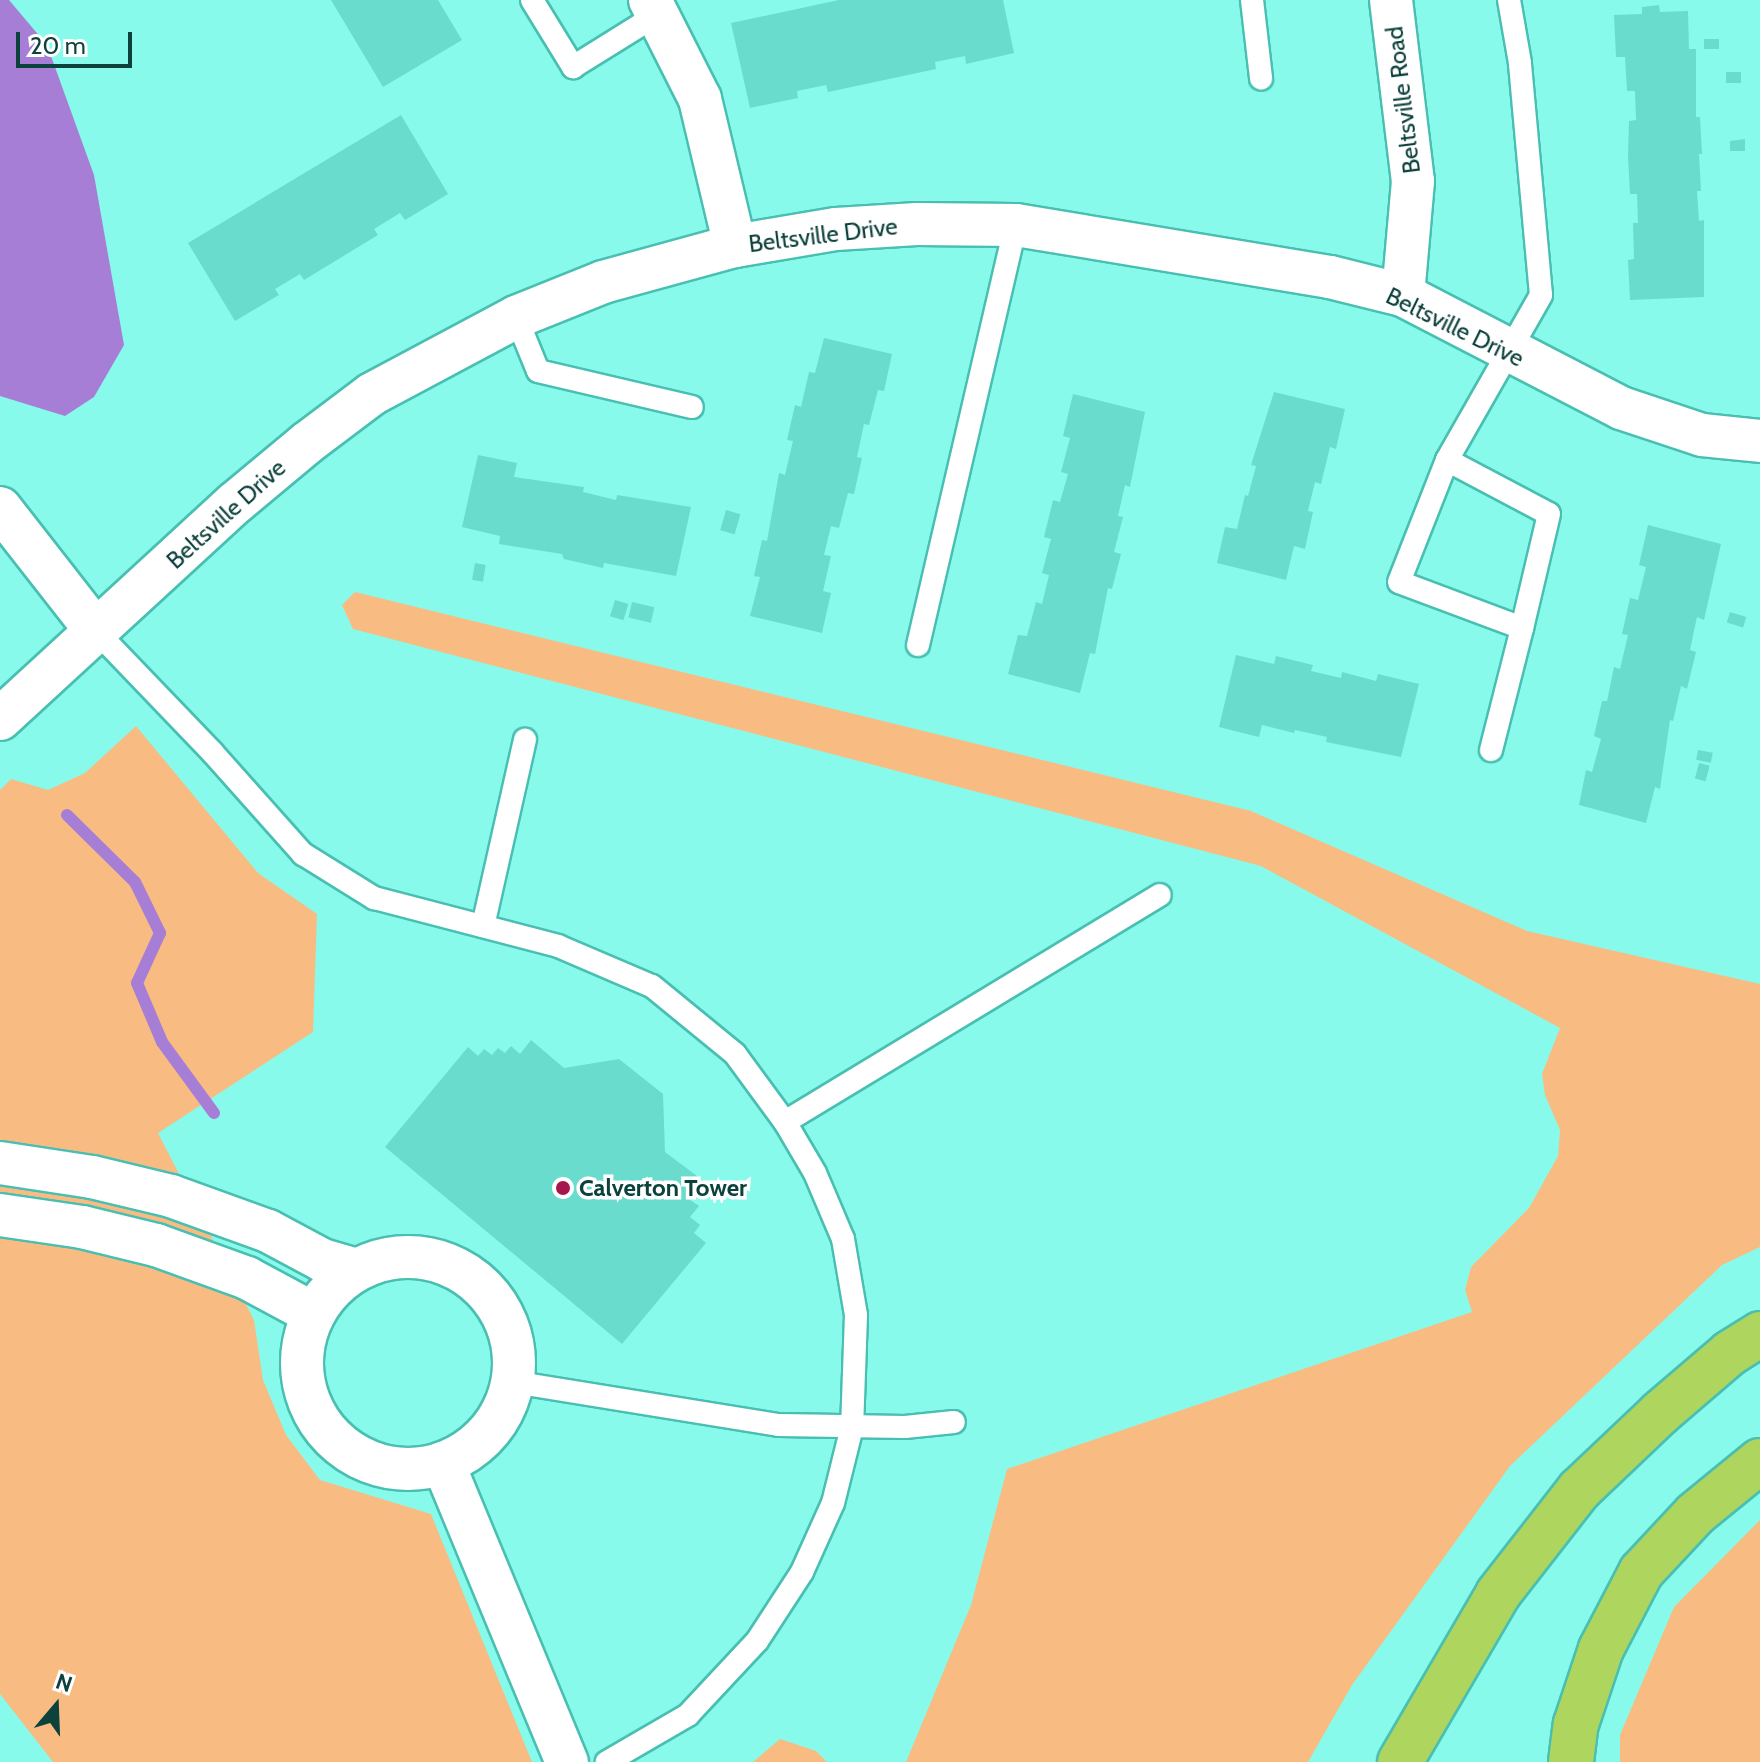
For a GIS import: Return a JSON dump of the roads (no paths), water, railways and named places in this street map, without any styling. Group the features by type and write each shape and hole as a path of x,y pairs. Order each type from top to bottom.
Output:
{"highway":[{"path":"1400,1762 1498,1594 1579,1490 1730,1353 1760,1334"},
{"path":"1571,1762 1576,1724 1601,1649 1641,1572 1695,1514 1760,1461"}],"street":[{"name":"Beltsville Road","path":"1391,0 1413,181 1403,295"},
{"path":"654,7 700,99 735,246"},
{"name":"Beltsville Drive","path":"0,719 307,443 372,394 516,317 603,282 735,246 836,229 917,224 1016,225 1330,277 1403,295 1621,408 1702,435 1760,441"},
{"path":"0,508 96,631"},
{"path":"0,1163 92,1177 171,1196 268,1231 322,1260 357,1270"},
{"path":"0,1215 82,1227 156,1245 247,1278 314,1314"},
{"path":"420,1257 445,1263 467,1274 487,1291 502,1313 511,1337 513,1382 497,1421 463,1455 443,1463 409,1469 381,1465 356,1455 334,1438 317,1417 304,1378 305,1339 314,1314 328,1293 357,1270 382,1260 420,1257"},
{"path":"443,1463 567,1762"}],"lane":[{"path":"532,0 573,67 654,7"},
{"path":"1252,0 1261,78"},
{"path":"1509,0 1520,63 1541,295 1447,460 1399,582 1522,628"},
{"path":"918,645 1016,225"},
{"path":"516,317 538,371 692,407"},
{"path":"1447,460 1549,514 1491,750"},
{"path":"96,631 212,752 303,854 374,898 558,946 652,986 735,1054 785,1122 815,1173 843,1239 856,1315 852,1427 833,1503 802,1572 757,1641 688,1715 607,1762"},
{"path":"483,926 525,740"},
{"path":"785,1122 1160,895"},
{"path":"513,1382 779,1425 852,1427 954,1422"}],"waterway":[{"path":"67,815 135,882 160,933 137,983 162,1042 214,1113"}],"place":[{"name":"Calverton Tower","path":"563,1188"}]}
